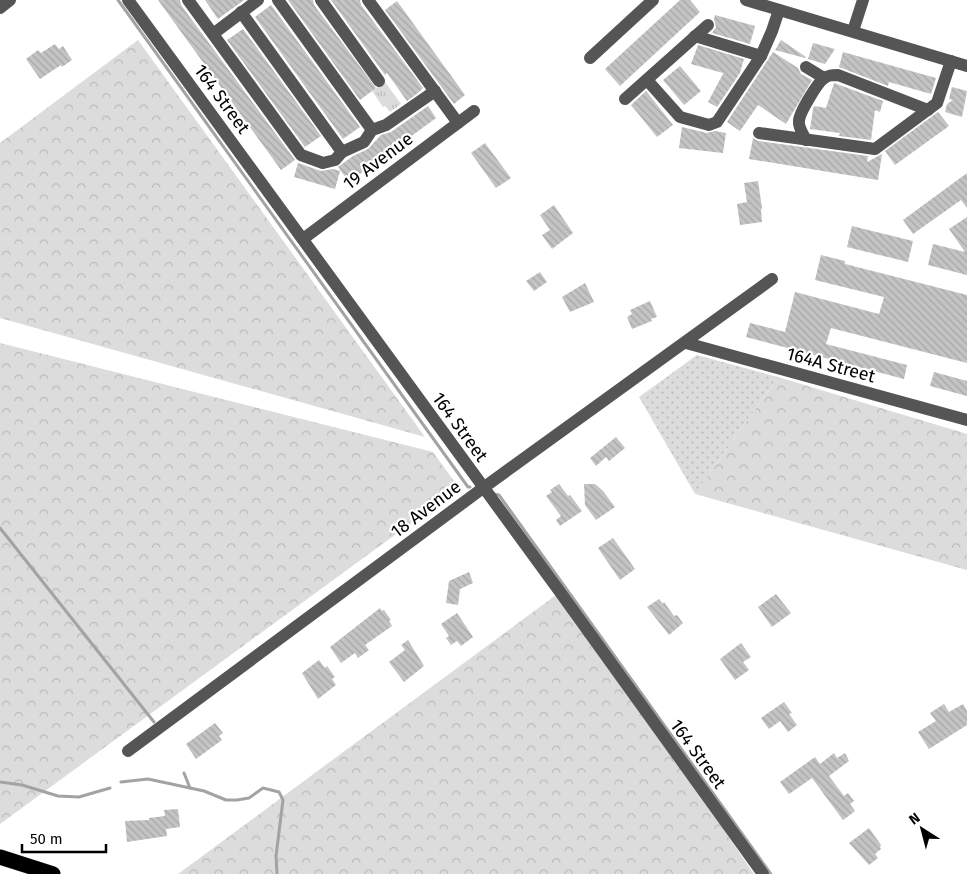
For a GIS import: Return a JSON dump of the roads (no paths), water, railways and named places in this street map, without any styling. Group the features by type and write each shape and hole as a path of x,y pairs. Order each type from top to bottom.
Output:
{"highway":[{"path":"0,857 53,874"}],"street":[{"path":"0,8 10,0"},
{"name":"164 Street","path":"128,0 763,874"},
{"path":"212,34 258,0"},
{"path":"278,0 372,130"},
{"path":"321,0 379,81"},
{"path":"368,0 458,122"},
{"path":"590,58 653,0"},
{"path":"746,0 967,66"},
{"path":"853,31 863,0"},
{"path":"190,1 301,155 323,163 335,160 342,152 364,142 372,130 386,125 435,91"},
{"path":"647,80 680,118 709,126 714,125 761,56 779,10"},
{"path":"241,12 342,152"},
{"path":"625,99 708,25"},
{"path":"695,36 761,56"},
{"path":"759,133 872,149 878,147 939,100 951,61"},
{"path":"806,67 824,78"},
{"path":"806,140 799,123 800,116 824,78 830,75 838,75 928,110"},
{"name":"19 Avenue","path":"303,240 474,110"},
{"name":"18 Avenue","path":"128,751 483,488 772,280"},
{"name":"164A Street","path":"686,343 967,420"}],"waterway":[{"path":"118,0 468,487 470,487"},
{"path":"494,494 499,495 771,874"},
{"path":"0,528 154,722"},
{"path":"184,773 190,788"},
{"path":"121,782 148,779 204,791 226,800 249,798 263,788 279,792 283,800 276,856 277,874"},
{"path":"0,782 22,785 58,796 79,797 110,788"}]}
